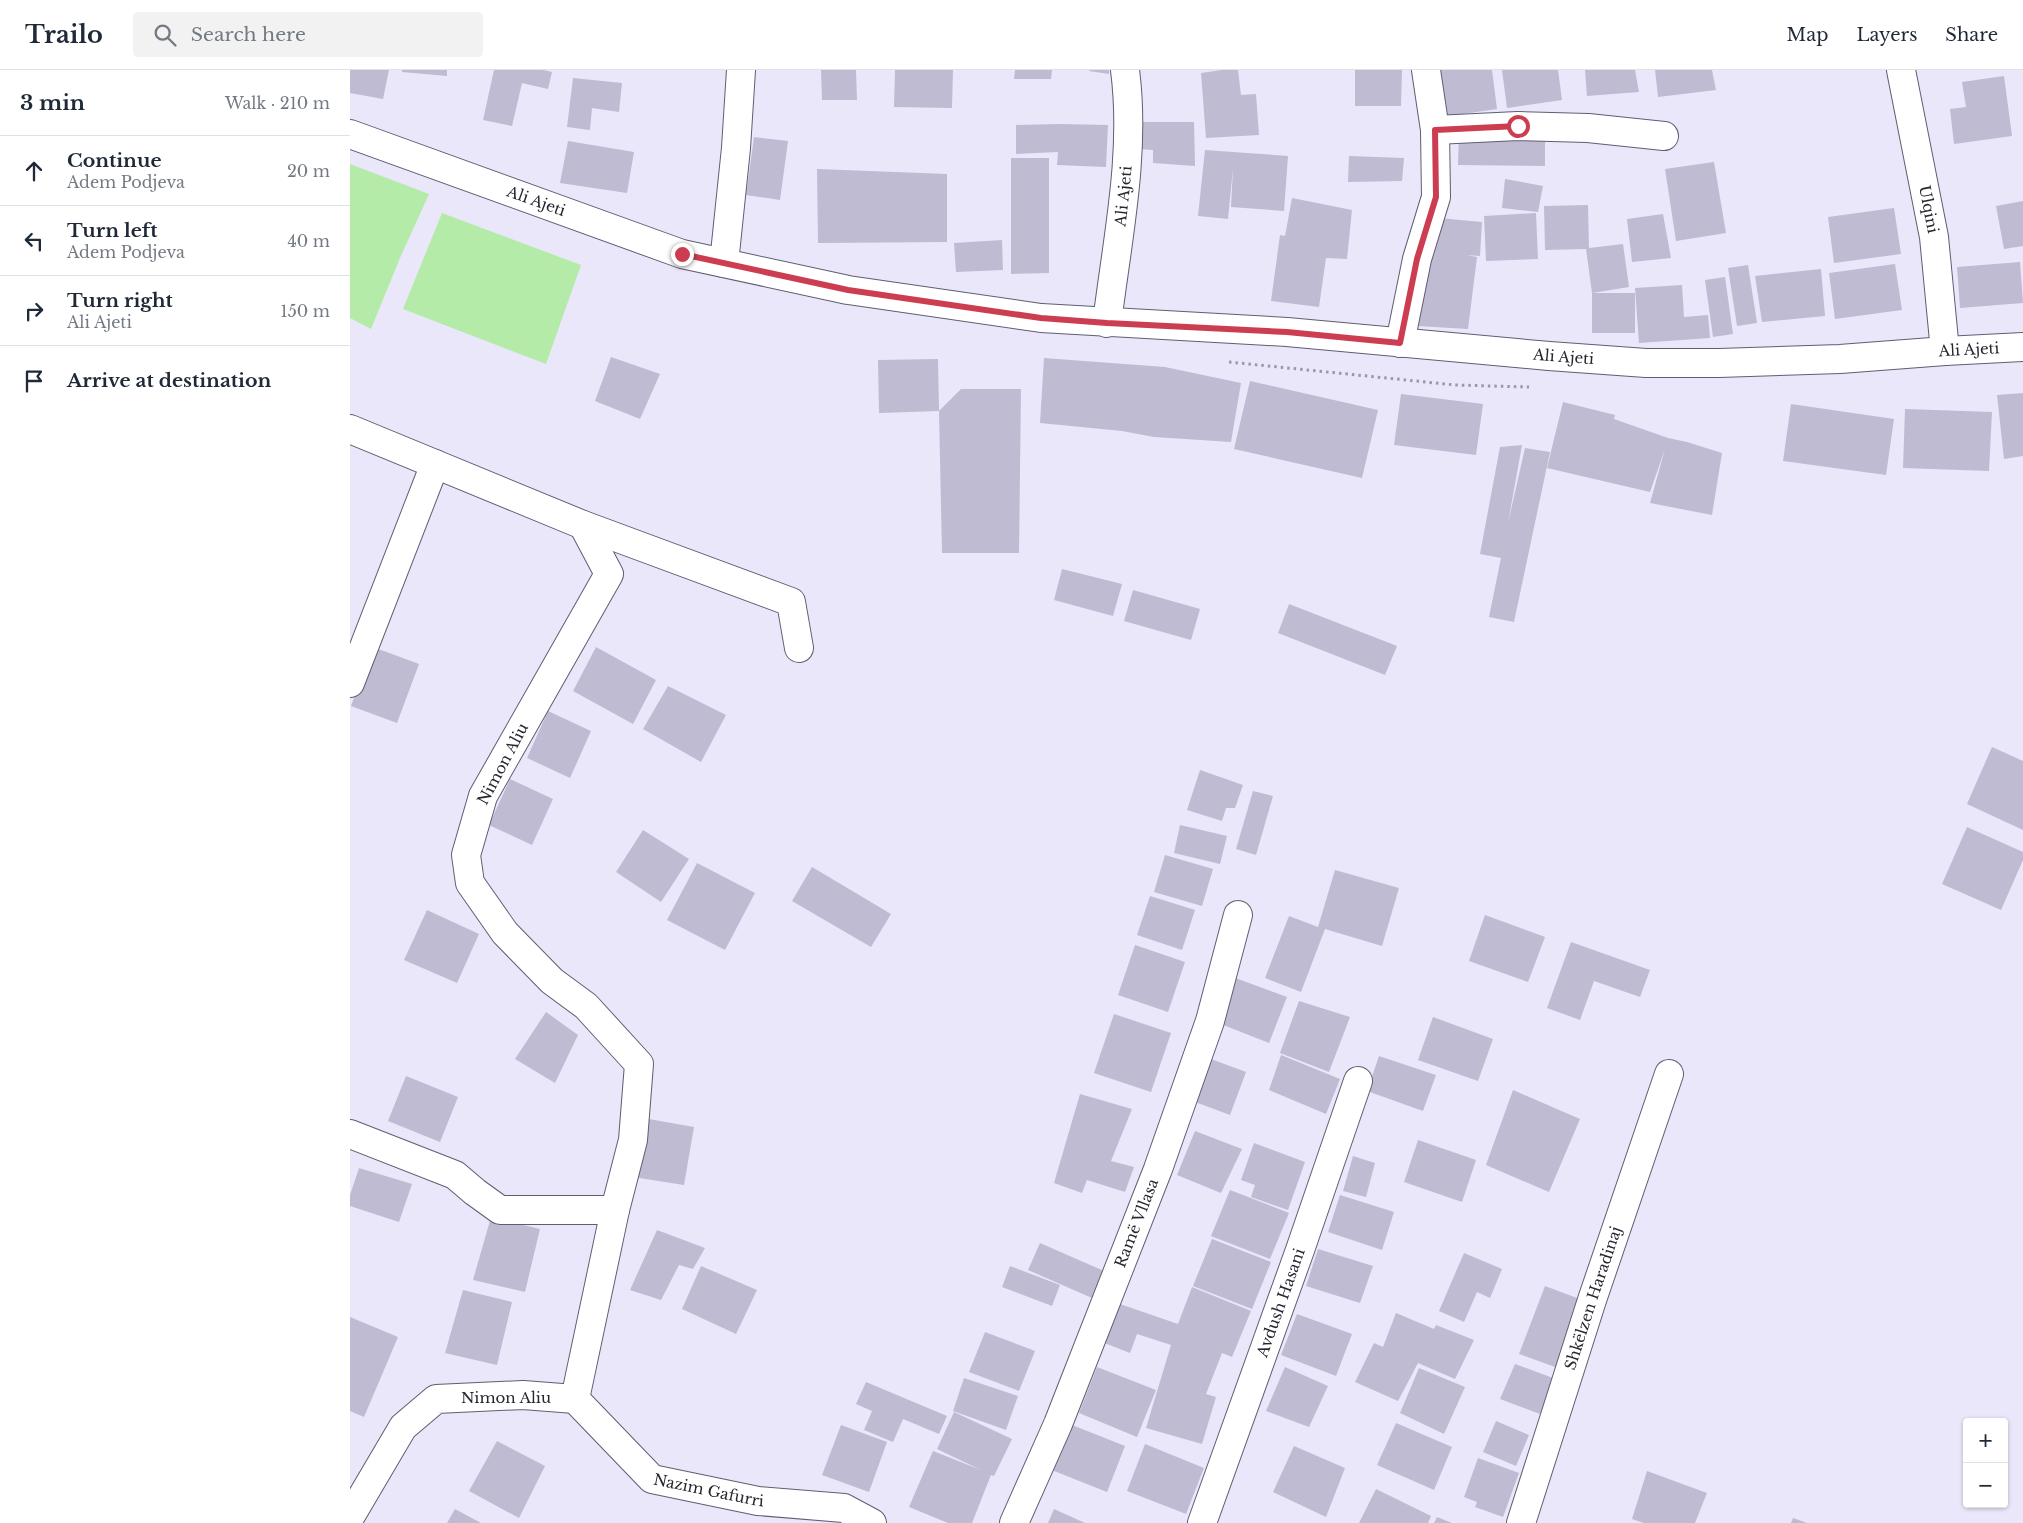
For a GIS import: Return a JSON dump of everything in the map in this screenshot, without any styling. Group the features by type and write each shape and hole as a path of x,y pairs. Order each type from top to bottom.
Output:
{"street":[{"path":"724,263 736,148 740,70"},
{"name":"Ali Ajeti","path":"1107,323 1125,183 1129,101 1125,70"},
{"path":"1400,343 1417,259 1436,197 1435,130 1426,70"},
{"name":"Ulqini","path":"1901,70 1934,237 1945,351"},
{"path":"1435,130 1518,126 1588,128 1664,136"},
{"name":"Ali Ajeti","path":"350,134 682,254 848,290 1041,318 1287,332 1646,363 1840,360 1945,351 2023,347"},
{"path":"350,429 583,525 791,602 799,648"},
{"path":"350,683 435,464"},
{"name":"Nimon Aliu","path":"350,1517 403,1427 436,1399 523,1394 575,1399 615,1210 633,1140 639,1064 586,1006 552,981 505,933 470,883 466,855 483,796 609,574 583,525"},
{"name":"Ramë Vllasa","path":"1014,1523 1058,1424 1158,1169 1210,1022 1238,915"},
{"name":"Shkëlzen Haradinaj","path":"1521,1523 1592,1300 1668,1074"},
{"name":"Avdush Hasani","path":"1202,1523 1300,1250 1358,1081"},
{"path":"350,1134 455,1175 500,1210 615,1210"},
{"name":"Nazim Gafurri","path":"575,1399 652,1479 758,1501 844,1508 872,1523"}],"green space":[{"path":"350,164 429,194 371,329 350,318"},
{"path":"442,213 581,265 546,364 403,309"}],"building":[{"path":"350,70 389,70 383,99 350,93"},
{"path":"402,70 447,70 447,76 402,72"},
{"path":"494,70 543,70 552,72 548,89 522,83 512,126 483,120"},
{"path":"821,70 856,70 857,100 822,100"},
{"path":"895,70 953,70 952,108 894,107"},
{"path":"1015,70 1052,70 1051,79 1014,79"},
{"path":"1109,70 1109,74 1089,71"},
{"path":"1238,70 1241,95 1256,94 1259,135 1206,138 1201,73"},
{"path":"1355,70 1402,70 1401,106 1355,106"},
{"path":"1436,70 1492,70 1497,109 1442,117"},
{"path":"1502,70 1558,70 1562,100 1507,108"},
{"path":"1585,70 1635,70 1639,92 1587,96"},
{"path":"1655,70 1712,70 1716,90 1658,97"},
{"path":"2004,76 2012,136 1954,144 1950,109 1966,107 1962,82"},
{"path":"573,78 622,83 619,112 592,108 590,130 567,127"},
{"path":"1138,122 1194,122 1195,166 1153,163 1153,150 1138,149"},
{"path":"1016,125 1108,125 1106,167 1057,165 1058,152 1016,154"},
{"path":"1459,134 1545,135 1545,166 1458,165"},
{"path":"754,137 788,141 780,200 746,195"},
{"path":"568,141 634,152 627,193 560,183"},
{"path":"1205,150 1288,156 1284,211 1231,207 1233,168 1228,219 1198,216"},
{"path":"1349,156 1404,158 1402,181 1348,182"},
{"path":"1011,158 1049,158 1049,273 1011,274"},
{"path":"1714,162 1726,233 1676,241 1665,169"},
{"path":"817,169 947,174 947,242 818,243"},
{"path":"1505,179 1543,186 1538,212 1502,208"},
{"path":"1292,198 1352,210 1347,259 1326,258 1319,307 1271,301 1280,235 1285,236"},
{"path":"2023,201 2023,246 2004,249 1996,206"},
{"path":"1588,205 1589,248 1623,244 1629,287 1592,293 1586,249 1545,250 1544,206"},
{"path":"1894,208 1901,254 1834,263 1828,217"},
{"path":"1536,213 1538,259 1486,261 1484,216"},
{"path":"1663,214 1671,258 1632,262 1627,219"},
{"path":"1439,218 1482,222 1480,256 1467,255 1477,257 1468,329 1418,326 1424,253"},
{"path":"1002,240 1003,270 956,272 954,243"},
{"path":"2020,262 2023,303 1960,308 1957,267"},
{"path":"1895,264 1902,310 1835,319 1829,273"},
{"path":"1748,265 1757,323 1737,326 1728,268"},
{"path":"1821,269 1825,316 1762,322 1755,276"},
{"path":"1725,277 1733,334 1713,337 1705,280"},
{"path":"1682,285 1684,317 1708,315 1710,338 1639,343 1635,288"},
{"path":"1592,293 1635,293 1635,333 1592,333"},
{"path":"611,357 660,374 640,419 595,401"},
{"path":"1044,358 1165,367 1241,383 1231,442 1154,437 1122,431 1040,423"},
{"path":"938,359 939,411 879,413 878,360"},
{"path":"1250,381 1378,410 1362,478 1234,449"},
{"path":"961,389 1021,389 1019,553 942,553 939,411"},
{"path":"2023,393 2023,456 2004,459 1997,395"},
{"path":"1401,394 1483,404 1476,455 1394,445"},
{"path":"1563,402 1615,415 1614,419 1668,438 1722,453 1712,515 1650,503 1665,449 1650,492 1547,468"},
{"path":"1791,404 1894,419 1886,475 1783,461"},
{"path":"1905,409 1992,412 1989,471 1903,468"},
{"path":"1522,445 1508,523 1525,448 1550,452 1514,622 1489,617 1501,558 1480,554 1500,447"},
{"path":"1062,569 1122,584 1113,616 1054,600"},
{"path":"1133,590 1200,609 1191,640 1124,621"},
{"path":"1289,604 1397,646 1385,675 1278,633"},
{"path":"373,647 419,664 397,723 351,706"},
{"path":"596,647 656,680 633,724 573,691"},
{"path":"668,686 726,715 701,762 643,729"},
{"path":"548,711 591,731 570,778 527,758"},
{"path":"1992,747 2023,761 2023,830 1967,804"},
{"path":"1200,770 1243,785 1235,808 1226,808 1222,821 1187,810"},
{"path":"510,779 553,799 532,845 489,825"},
{"path":"1253,791 1273,796 1256,855 1236,849"},
{"path":"1180,825 1227,836 1220,864 1174,853"},
{"path":"1967,827 2023,852 2023,860 2001,910 1942,884"},
{"path":"643,830 689,859 661,902 616,872"},
{"path":"1165,855 1213,869 1202,906 1154,892"},
{"path":"697,863 755,893 725,950 667,920"},
{"path":"812,867 891,914 871,947 792,901"},
{"path":"1335,870 1399,888 1382,946 1325,929 1301,992 1265,978 1289,916 1318,927"},
{"path":"1150,896 1195,910 1182,950 1137,935"},
{"path":"427,910 479,934 457,983 404,960"},
{"path":"1485,915 1545,937 1528,982 1469,961"},
{"path":"1571,942 1650,970 1640,997 1594,981 1580,1020 1547,1008"},
{"path":"1135,945 1185,962 1168,1012 1118,995"},
{"path":"1230,976 1287,997 1269,1043 1213,1021"},
{"path":"1299,1001 1350,1017 1329,1072 1280,1053"},
{"path":"546,1012 578,1035 555,1083 515,1059"},
{"path":"1114,1014 1171,1033 1151,1092 1094,1073"},
{"path":"1433,1017 1493,1039 1478,1081 1418,1060"},
{"path":"1281,1055 1340,1079 1326,1114 1269,1090"},
{"path":"1203,1056 1246,1072 1230,1115 1187,1099"},
{"path":"1379,1056 1436,1075 1423,1111 1367,1091"},
{"path":"406,1076 458,1097 440,1142 388,1121"},
{"path":"1513,1090 1580,1119 1549,1192 1486,1165"},
{"path":"1080,1094 1132,1109 1111,1161 1134,1167 1125,1192 1087,1180 1082,1193 1054,1183"},
{"path":"643,1118 694,1127 684,1185 633,1177"},
{"path":"1195,1131 1242,1149 1221,1193 1177,1175"},
{"path":"1418,1140 1476,1160 1462,1202 1404,1182"},
{"path":"1254,1143 1305,1162 1288,1210 1251,1197 1255,1185 1241,1180"},
{"path":"1353,1156 1375,1163 1366,1197 1343,1191"},
{"path":"359,1168 412,1184 399,1222 350,1206 350,1195"},
{"path":"1230,1190 1289,1213 1270,1259 1211,1236"},
{"path":"1340,1195 1394,1212 1382,1250 1328,1232"},
{"path":"491,1217 540,1229 525,1292 473,1280"},
{"path":"657,1230 705,1248 693,1269 679,1265 661,1300 630,1290"},
{"path":"1212,1239 1271,1262 1252,1309 1193,1286"},
{"path":"1040,1243 1104,1271 1092,1298 1028,1270"},
{"path":"1318,1249 1373,1266 1360,1303 1306,1286"},
{"path":"1464,1253 1502,1269 1490,1298 1477,1292 1464,1322 1439,1311"},
{"path":"701,1266 757,1290 736,1334 682,1309"},
{"path":"1010,1266 1060,1285 1052,1306 1002,1287"},
{"path":"1545,1286 1585,1301 1558,1368 1519,1354"},
{"path":"1192,1287 1251,1311 1232,1357 1222,1353 1206,1394 1216,1397 1202,1444 1146,1428 1171,1345 1137,1334 1130,1353 1102,1342 1120,1304 1178,1324"},
{"path":"463,1290 512,1302 497,1365 445,1353"},
{"path":"1396,1313 1434,1329 1436,1325 1474,1340 1455,1379 1418,1363 1398,1401 1355,1382 1374,1343 1383,1347"},
{"path":"1297,1314 1352,1334 1336,1376 1281,1355"},
{"path":"350,1317 398,1337 364,1417 350,1411"},
{"path":"985,1332 1035,1351 1019,1391 969,1372"},
{"path":"1515,1364 1553,1378 1540,1414 1500,1399"},
{"path":"1097,1367 1156,1390 1137,1437 1079,1413"},
{"path":"1285,1367 1328,1386 1309,1427 1266,1411"},
{"path":"1419,1368 1465,1387 1444,1434 1400,1413"},
{"path":"964,1378 1018,1396 1006,1430 953,1411"},
{"path":"866,1382 947,1416 939,1434 903,1419 893,1442 864,1430 872,1411 856,1404"},
{"path":"954,1412 1012,1439 994,1476 991,1475 972,1523 948,1523 909,1507 933,1451 981,1470 937,1449"},
{"path":"1496,1421 1529,1435 1516,1466 1483,1452"},
{"path":"1067,1423 1125,1446 1107,1492 1049,1469"},
{"path":"1396,1423 1452,1447 1434,1490 1377,1465"},
{"path":"841,1425 887,1442 869,1492 822,1475"},
{"path":"497,1441 545,1466 519,1518 469,1491"},
{"path":"1145,1444 1204,1468 1186,1514 1127,1491"},
{"path":"1294,1446 1345,1468 1326,1517 1273,1492"},
{"path":"1478,1458 1519,1473 1503,1517 1475,1507 1477,1502 1464,1497"},
{"path":"1647,1471 1707,1493 1695,1523 1644,1523 1632,1519"},
{"path":"1376,1489 1431,1516 1428,1523 1359,1523"},
{"path":"455,1509 481,1523 447,1523"},
{"path":"1054,1509 1085,1523 1048,1523"},
{"path":"1437,1517 1452,1523 1434,1523"},
{"path":"1793,1518 1807,1523 1791,1523"}],"route":[{"path":"682,254 848,290 1041,318 1287,332 1400,343 1417,259 1436,197 1435,130 1518,126"}]}
